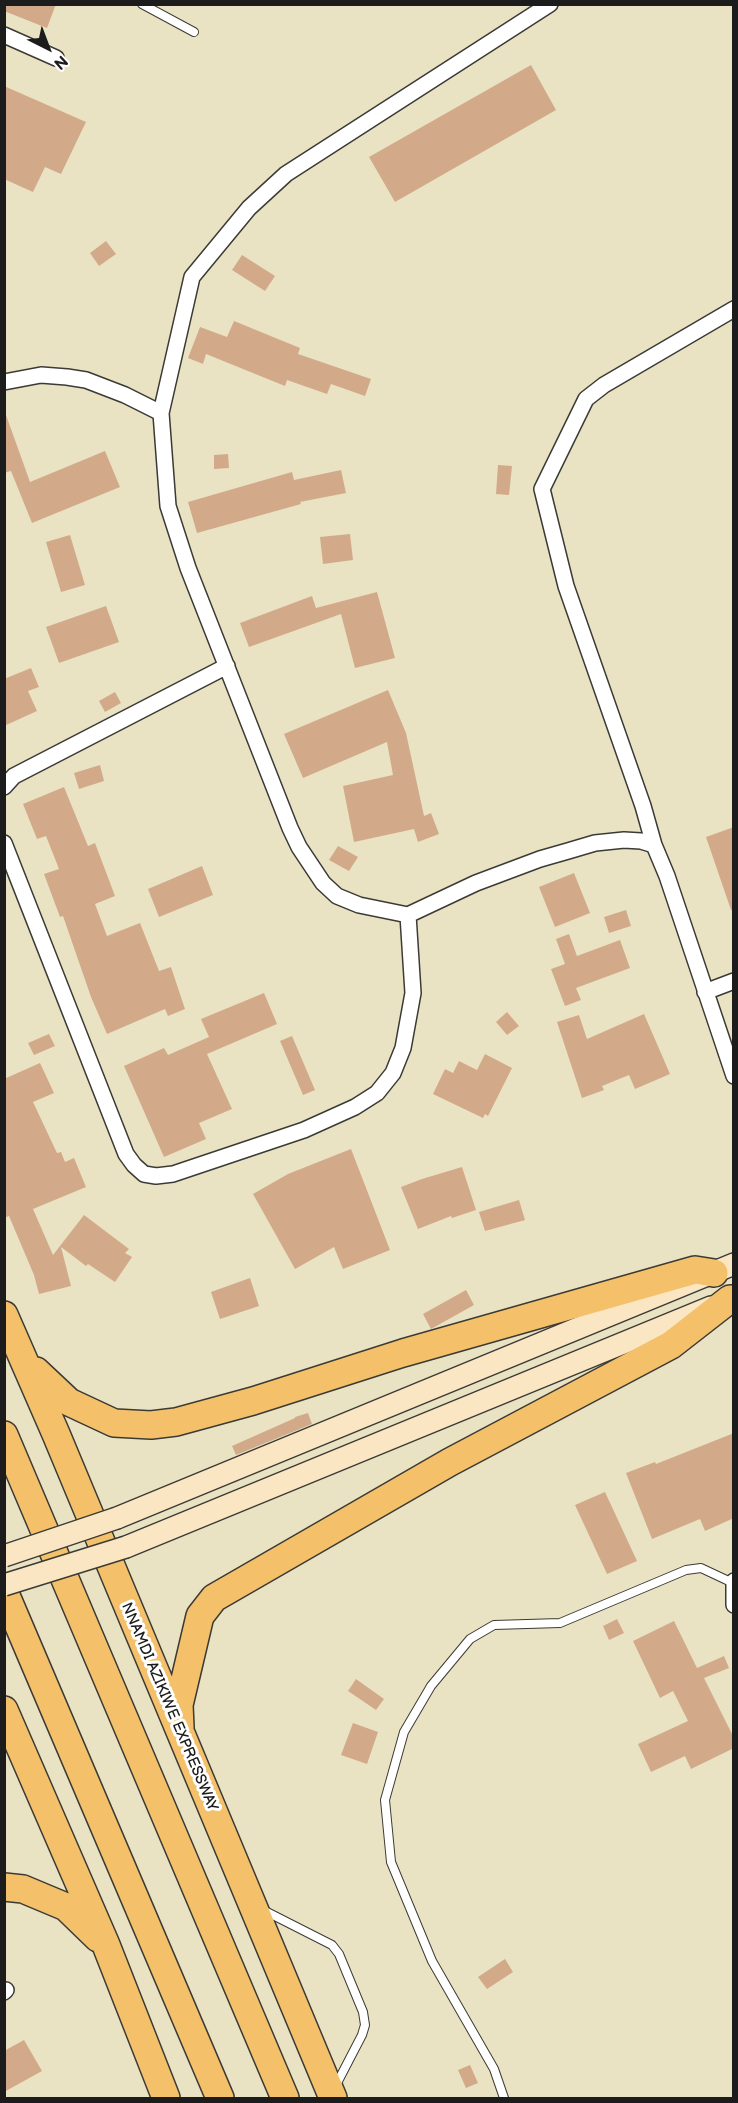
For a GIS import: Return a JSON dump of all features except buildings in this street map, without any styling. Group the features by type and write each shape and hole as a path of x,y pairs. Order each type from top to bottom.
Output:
{"highway":[{"path":"29,1370 36,1371 69,1402 114,1423 151,1425 176,1422 253,1401 424,1347 695,1270 724,1269"},
{"path":"181,1737 179,1705 200,1616 214,1598 450,1462 671,1345 732,1298"},
{"name":"NNAMDI AZIKIWE EXPRESSWAY","path":"4,1315 332,2097"},
{"path":"4,1435 285,2098"},
{"path":"4,1591 220,2098"},
{"path":"4,1710 106,1945 166,2098"},
{"path":"4,1887 22,1889 66,1907 106,1945"}],"main road":[{"path":"4,1556 117,1518 724,1269"},
{"path":"4,1585 126,1547 732,1298"}],"street":[{"path":"550,4 286,174 249,208 192,277 161,413 168,506 188,568 290,828 299,847 323,883 337,896 359,905 408,915 476,883 540,859 596,843 632,840 654,844"},
{"path":"4,35 56,58"},
{"path":"734,309 603,386 585,399 542,489 566,586 734,1076"},
{"path":"4,381 40,375 86,380 125,395 161,413"},
{"path":"4,787 14,776 227,666"},
{"path":"4,843 126,1154 134,1166 144,1174 156,1176 172,1174 304,1130 355,1107 377,1093 393,1073 403,1048 413,993 408,915"},
{"path":"705,992 734,981"},
{"path":"733,1582 734,1605"}],"lane":[{"path":"142,4 194,32"},
{"path":"504,2098 494,2069 432,1962 391,1862 385,1800 404,1732 431,1686 470,1639 494,1625 560,1623 686,1570 701,1568 733,1582"},
{"path":"251,1905 332,1945 343,1963 363,2012 365,2025 332,2097"}]}
